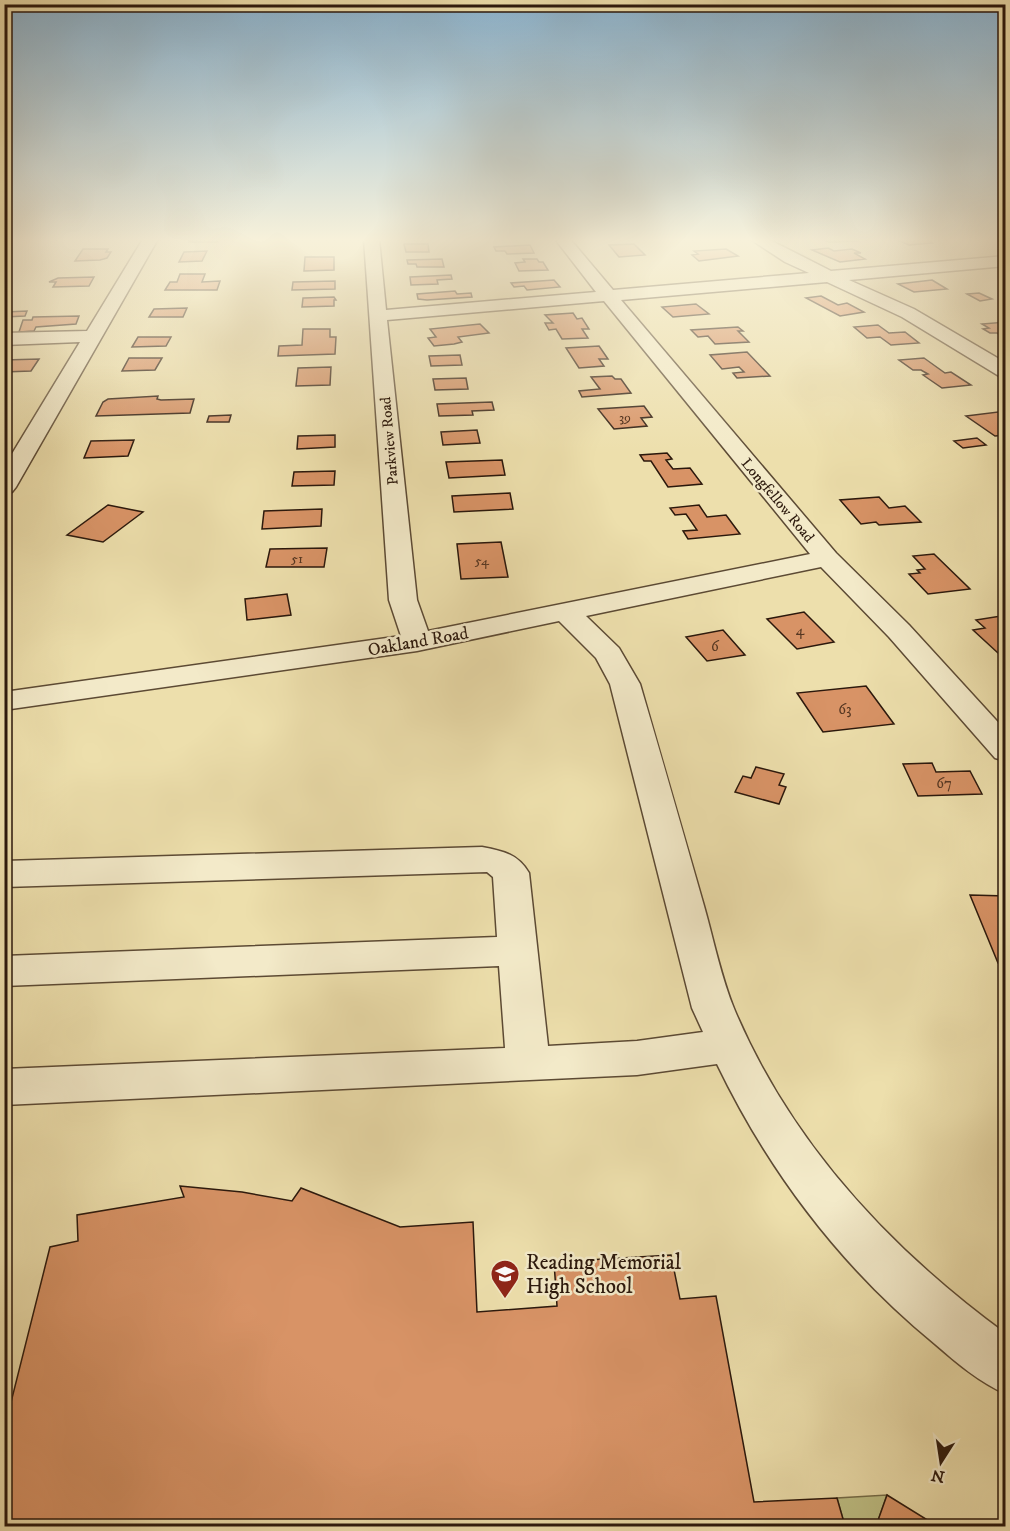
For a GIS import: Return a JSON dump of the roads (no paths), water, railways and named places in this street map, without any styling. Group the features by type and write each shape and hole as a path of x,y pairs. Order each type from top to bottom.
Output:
{"street":[{"path":"4,487 108,310"},
{"name":"Parkview Road","path":"377,310 404,600 417,642"},
{"path":"378,316 446,310"},
{"name":"Longfellow Road","path":"622,310 749,467 827,558 899,631 1005,751"},
{"path":"902,310 1005,372"},
{"path":"4,339 93,336"},
{"name":"Oakland Road","path":"4,701 417,642 827,558"},
{"path":"567,613 609,654 625,684 713,1008 750,1089 787,1147 855,1234 924,1302 1005,1367"},
{"path":"4,874 488,859 502,864 511,873 528,1064"},
{"path":"4,971 518,951"},
{"path":"4,1087 637,1058 729,1046"}],"place":[{"name":"Reading Memorial High School","path":"505,1300"}]}
